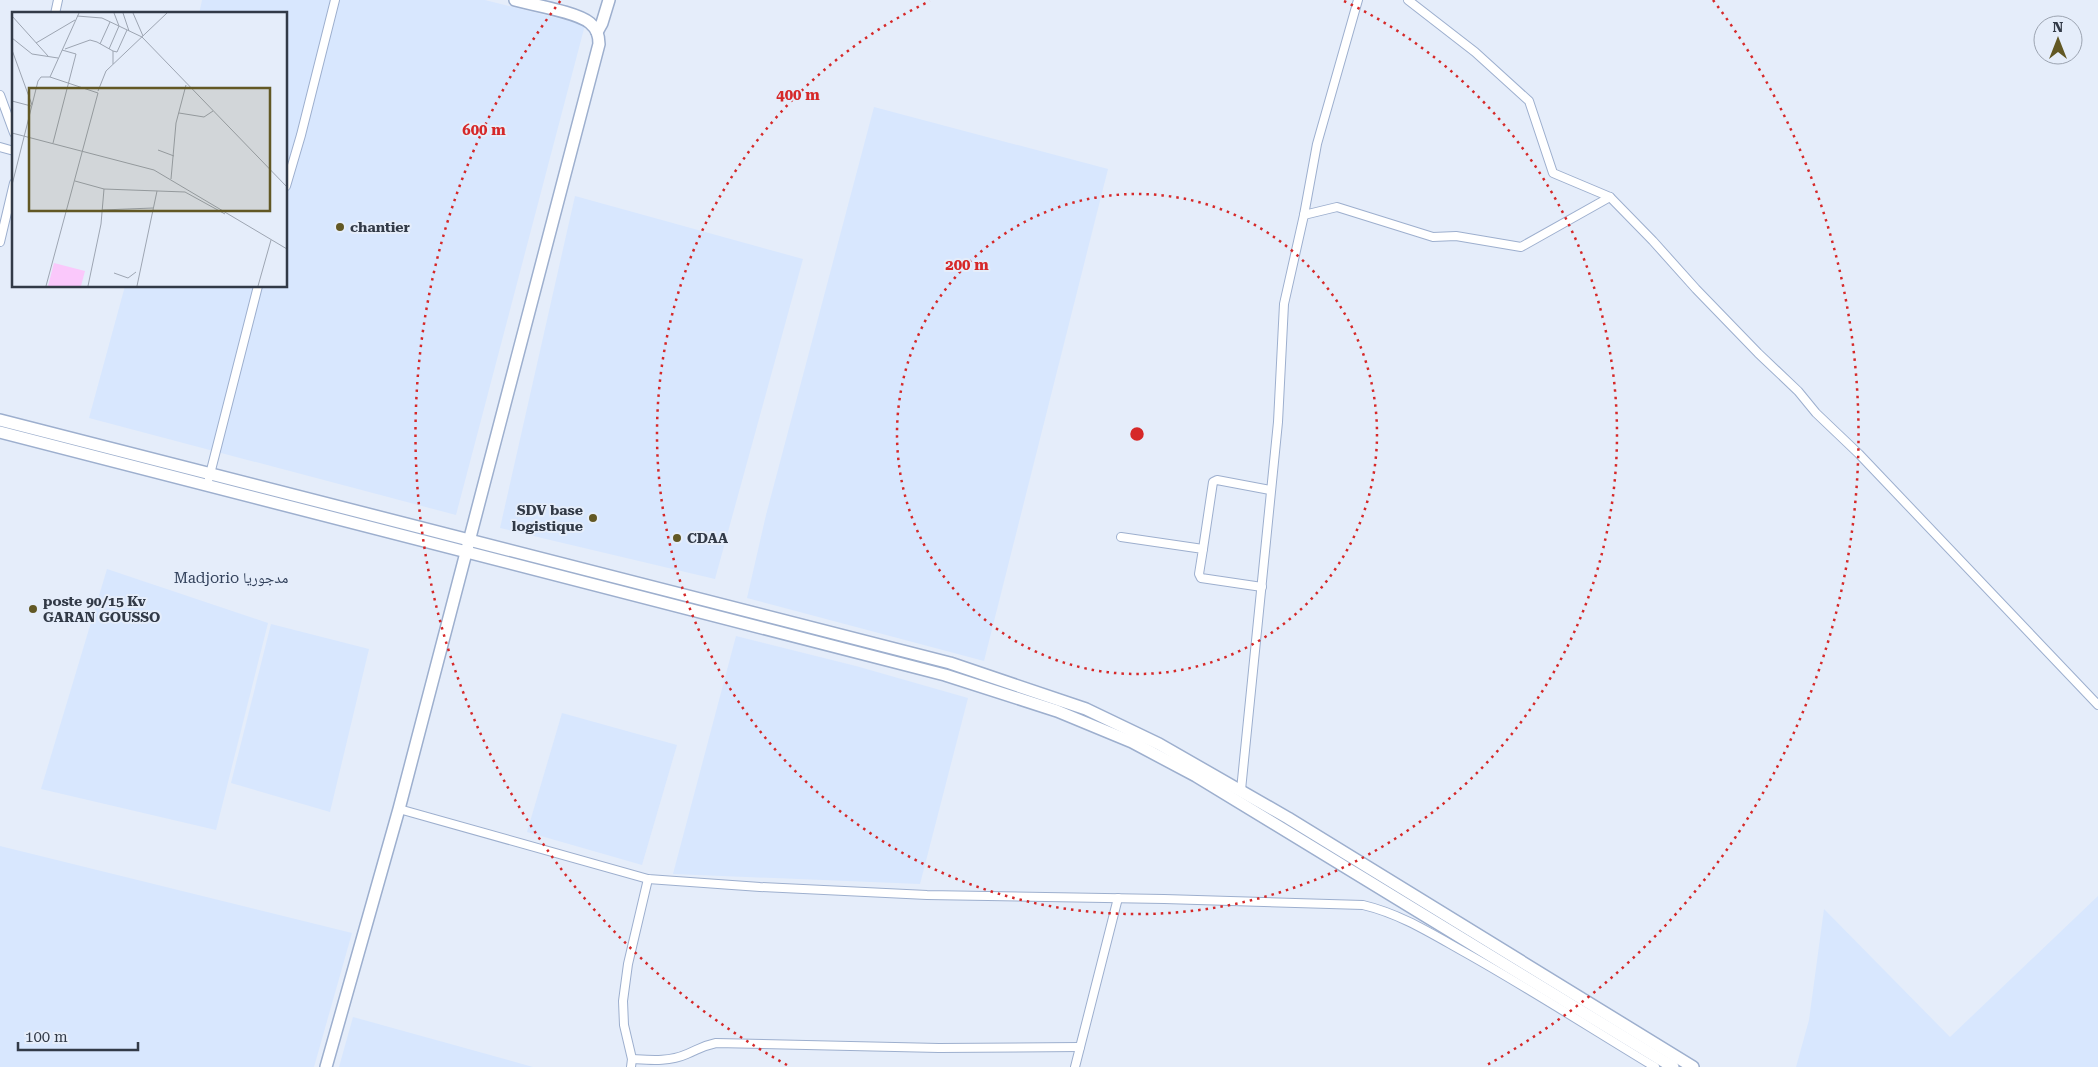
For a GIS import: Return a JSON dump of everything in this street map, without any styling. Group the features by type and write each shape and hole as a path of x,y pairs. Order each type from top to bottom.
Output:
{"street":[{"path":"288,178 335,0"},
{"path":"515,0 577,16 589,21 598,32"},
{"path":"326,1067 399,809 593,71 599,44 598,32 609,0"},
{"path":"1241,790 1278,422 1284,304 1317,144 1358,0"},
{"path":"1408,0 1475,52 1529,101 1553,172 1610,197 1696,289 1798,391 1816,413 1859,454 2098,704"},
{"path":"0,95 12,128"},
{"path":"0,242 12,191"},
{"path":"1304,214 1337,207 1433,237 1456,236 1521,247 1610,197"},
{"path":"209,480 257,288"},
{"path":"0,420 209,480"},
{"path":"0,432 209,480 468,546 964,680 1048,707 1123,739 1204,781 1673,1067"},
{"path":"1262,587 1201,578 1199,574 1213,482 1217,480 1270,490"},
{"path":"1121,537 1203,549"},
{"path":"468,546 726,605 985,674 1086,709 1158,744 1241,790 1693,1067"},
{"path":"399,809 648,879 760,887 927,895 1344,903 1383,910 1404,918 1492,968 1655,1067"},
{"path":"648,879 628,964 623,1001 624,1025 632,1063 672,1058 687,1054 700,1046 716,1043 938,1048 1080,1047"},
{"path":"1075,1067 1118,898"}],"shaded area":[{"path":"202,0 485,0 585,25 456,515 89,418 124,288 288,288 288,12 199,12"},
{"path":"874,107 1108,169 984,661 747,598 766,515"},
{"path":"575,196 803,259 715,579 500,528"},
{"path":"107,569 268,623 216,830 41,789"},
{"path":"271,624 369,649 330,812 231,783"},
{"path":"736,636 856,666 968,698 920,884 673,874"},
{"path":"562,713 677,745 642,865 527,832"},
{"path":"0,846 352,933 314,1067 0,1067"},
{"path":"2098,896 2098,1067 1796,1067 1809,1020 1824,909 1950,1037"},
{"path":"353,1017 533,1067 339,1067"}],"place":[{"name":"chantier","path":"340,227"},
{"name":"SDV base logistique","path":"593,518"},
{"name":"CDAA","path":"677,538"},
{"name":"poste 90/15 Kv GARAN GOUSSO","path":"33,609"}],"district":[{"name":"Madjorio مدجوريا","path":"231,578"}]}
